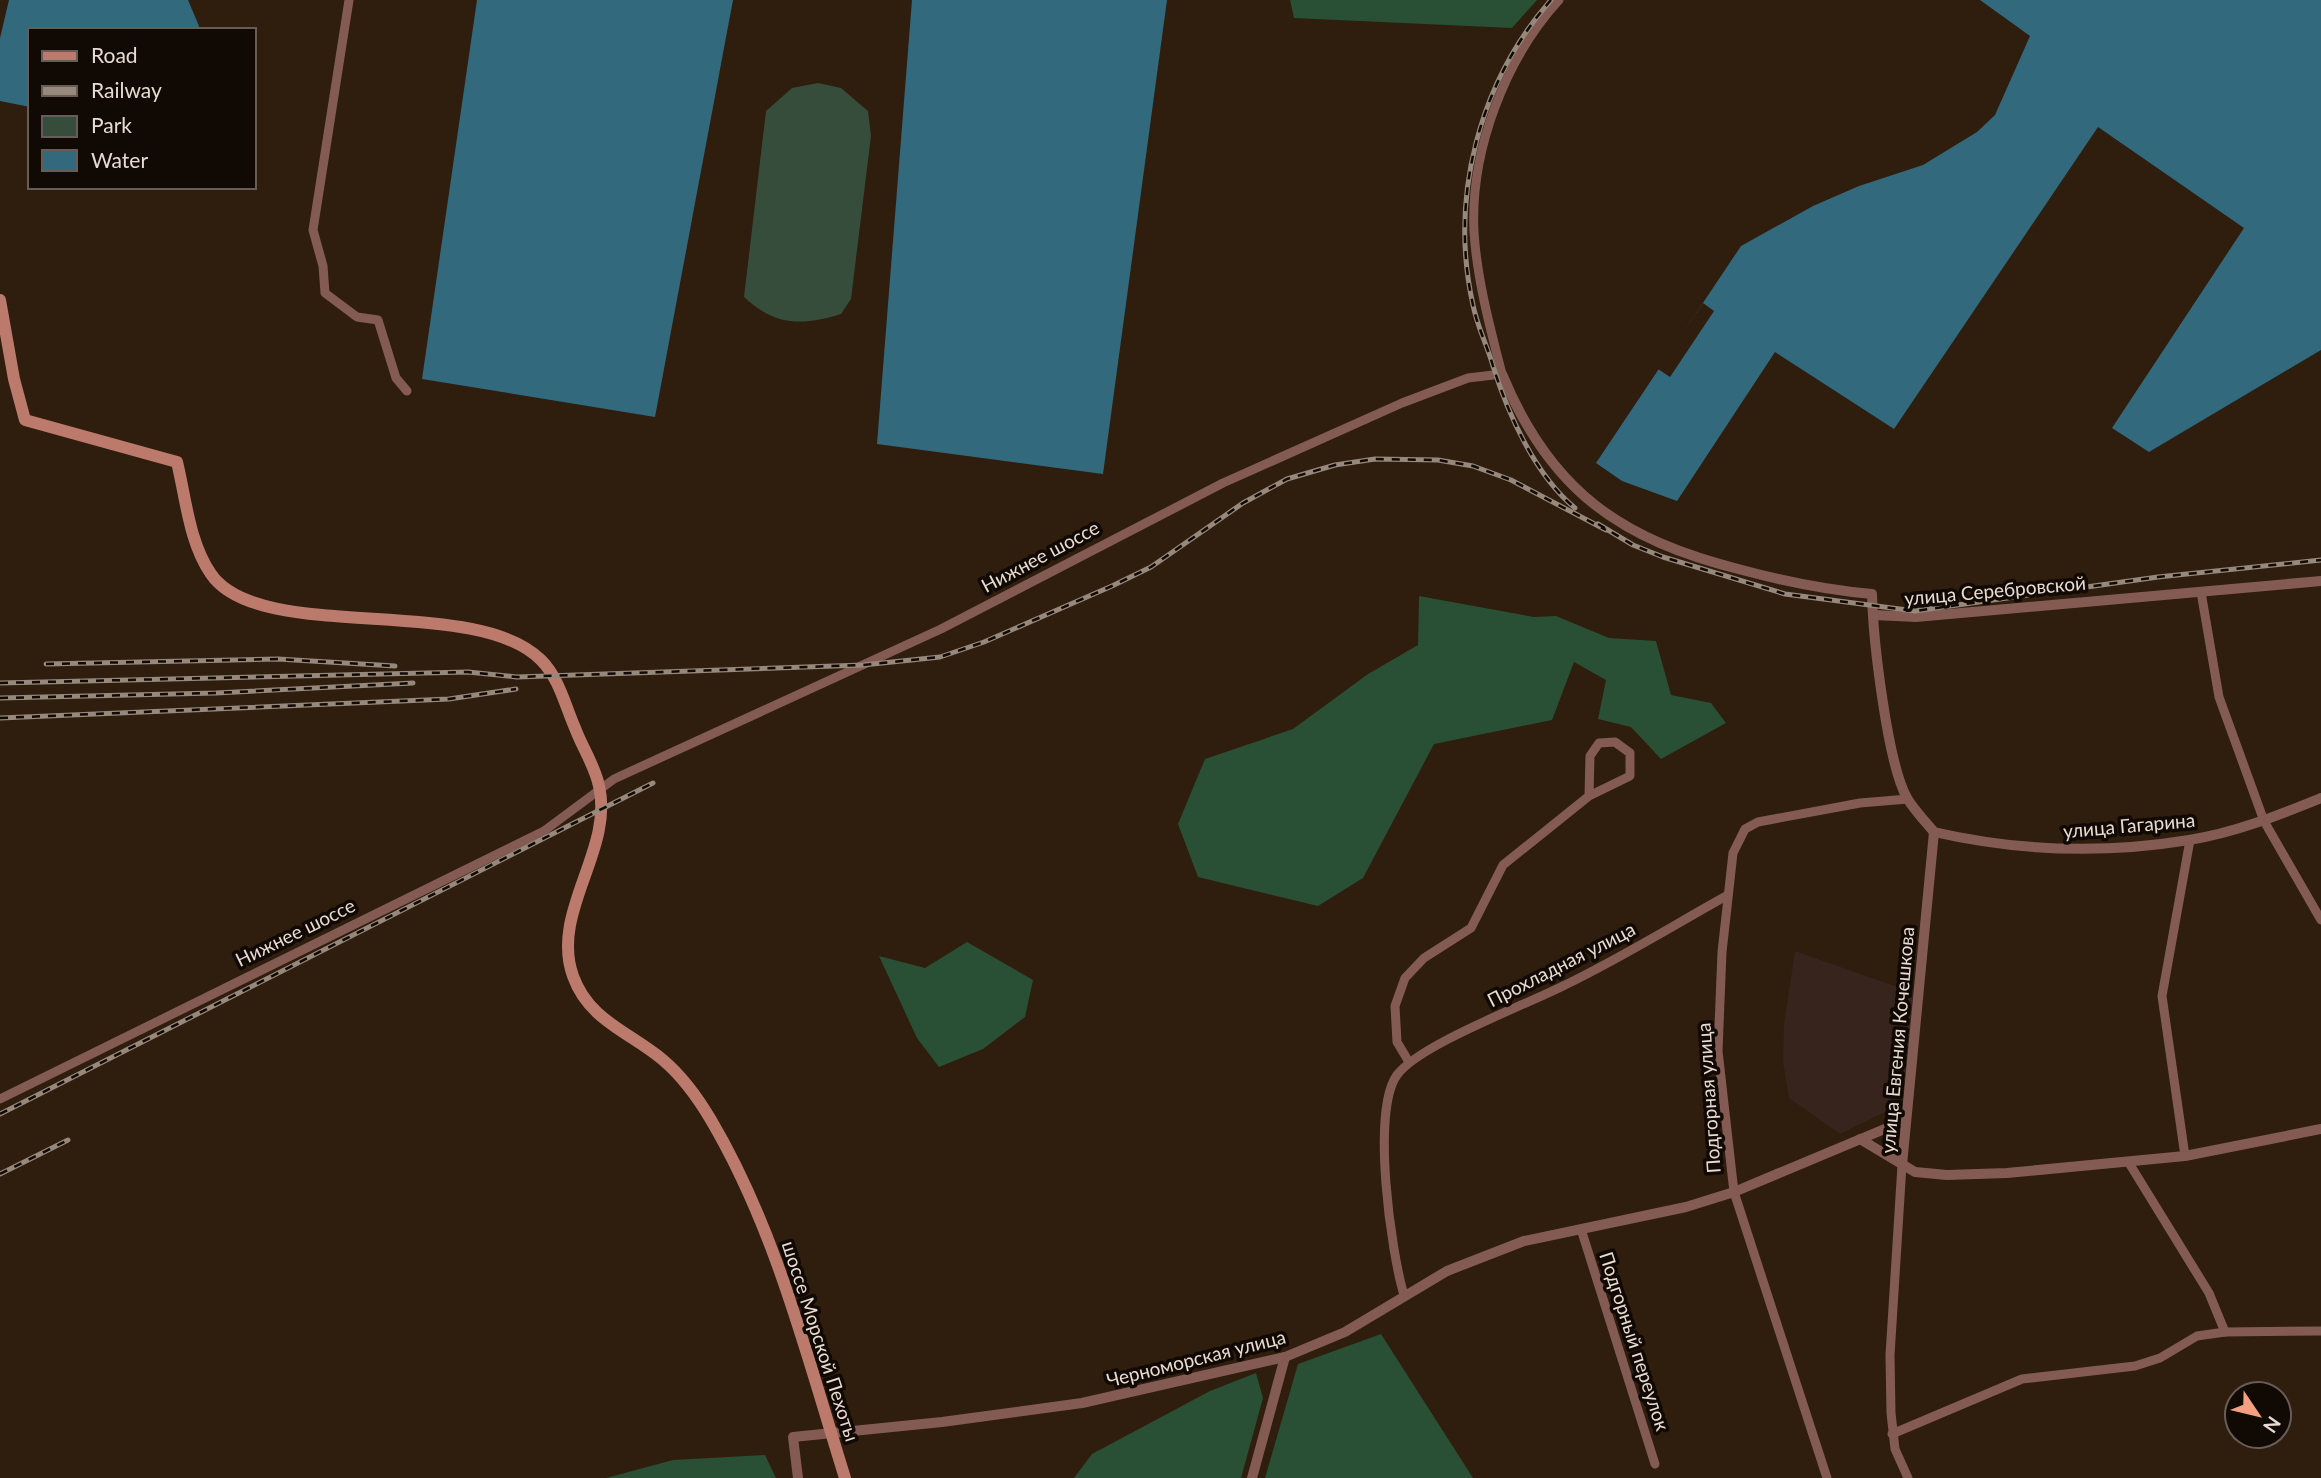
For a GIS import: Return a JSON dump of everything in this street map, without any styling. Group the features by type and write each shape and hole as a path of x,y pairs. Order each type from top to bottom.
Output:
{"main road":[{"path":"0,300 14,379 25,420 177,462 190,524 203,558 212,575 233,594 278,608 462,628 517,643 542,660 552,673 600,786"},
{"name":"шоссе Морской Пехоты","path":"600,786 595,838 569,931 568,959 574,979 587,1003 607,1024 662,1059 687,1085 710,1119 778,1263 845,1478"}],"street":[{"path":"349,0 313,230 323,266 325,293 357,317 378,320 396,378 407,391"},
{"path":"1559,0 1523,48 1507,80 1487,133 1479,172 1474,230 1490,327 1502,374 1517,409 1549,460 1612,519 1652,541 1720,565 1805,587 1872,594 1894,758 1908,799 1934,832"},
{"name":"Нижнее шоссе","path":"0,1098 544,831 600,786 941,629 1223,483 1402,403 1468,378 1502,374"},
{"name":"улица Серебровской","path":"1874,615 1916,617 2321,581"},
{"path":"2201,592 2220,697 2264,821 2321,920"},
{"path":"1404,1295 1396,1267 1384,1135 1388,1100 1396,1077 1409,1062 1397,1042 1395,1006 1405,978 1424,958 1471,928 1503,865 1590,796 1630,776 1630,753 1615,742 1600,743 1590,756 1590,796"},
{"name":"улица Гагарина","path":"1934,832 1978,842 2076,850 2190,840 2264,821 2321,797"},
{"name":"Подгорная улица","path":"1827,1478 1734,1192 1718,1051 1722,952 1733,853 1745,829 1758,822 1810,811 1908,799"},
{"name":"улица Евгения Кочешкова","path":"1908,1478 1899,1462 1892,1434 1890,1355 1906,1116 1934,832"},
{"path":"2185,1156 2162,996 2190,840"},
{"name":"Прохладная улица","path":"1409,1062 1567,985 1728,895"},
{"name":"Черноморская улица","path":"798,1478 793,1437 830,1431 942,1422 1082,1403 1285,1357 1345,1332 1447,1271 1524,1241 1686,1208 1734,1192 1860,1139 1906,1116"},
{"path":"1860,1139 1902,1165 1928,1175 2129,1163 2185,1156 2321,1129"},
{"path":"2129,1163 2209,1293 2225,1332"},
{"name":"Подгорный переулок","path":"1581,1229 1655,1464"},
{"path":"1892,1434 2022,1378 2135,1366 2160,1358 2197,1336 2225,1332 2321,1331"},
{"path":"1252,1478 1285,1357"}],"shaded area":[{"path":"1795,951 1915,993 1906,1089 1891,1109 1840,1134 1789,1098 1783,1062 1784,1024"}],"green space":[{"path":"1290,0 1537,0 1512,28 1294,18"},
{"path":"818,83 841,88 868,111 871,136 851,299 841,314 801,322 790,321 767,314 744,297 766,111 792,88"},
{"path":"1419,596 1534,617 1556,616 1609,638 1656,641 1671,695 1711,703 1726,723 1661,759 1631,727 1598,719 1606,680 1574,662 1552,720 1434,744 1363,878 1318,906 1198,877 1178,824 1205,759 1293,729 1368,674 1418,645"},
{"path":"967,942 1033,980 1025,1017 983,1049 939,1067 917,1038 879,956 925,968"},
{"path":"1381,1334 1473,1478 1265,1478 1298,1364"},
{"path":"1256,1373 1263,1398 1241,1478 1074,1478 1092,1454 1210,1391"},
{"path":"765,1455 776,1478 606,1478 673,1460"}],"water":[{"path":"9,0 188,0 199,26 28,28 28,107 0,101 0,38"},
{"path":"477,0 733,0 655,417 422,379"},
{"path":"912,0 1167,0 1103,474 877,444"},
{"path":"1980,0 2321,0 2321,350 2149,452 2112,428 2244,228 2098,127 1894,429 1775,352 1677,501 1622,481 1596,463 1741,246 1813,206 1859,186 1923,165 1977,132 1995,115 2030,36"}],"pier":[{"path":"1703,303 1714,311 1670,377 1658,369"}],"railway":[{"path":"1551,0 1526,32 1505,67 1488,104 1468,183 1465,224 1473,305 1499,385 1535,461 1547,479 1575,508"},
{"path":"0,683 468,672 517,677 863,665 940,657 984,642 1151,567 1243,503 1287,479 1335,465 1375,459 1438,460 1473,466 1511,480 1606,530"},
{"path":"1598,524 1633,545 1663,557 1785,594 1915,611 2158,577 2321,560"},
{"path":"46,664 278,659 395,666"},
{"path":"0,698 216,693 413,683"},
{"path":"0,718 449,699 516,689"},
{"path":"0,1114 653,783"},
{"path":"0,1174 68,1140"}]}
